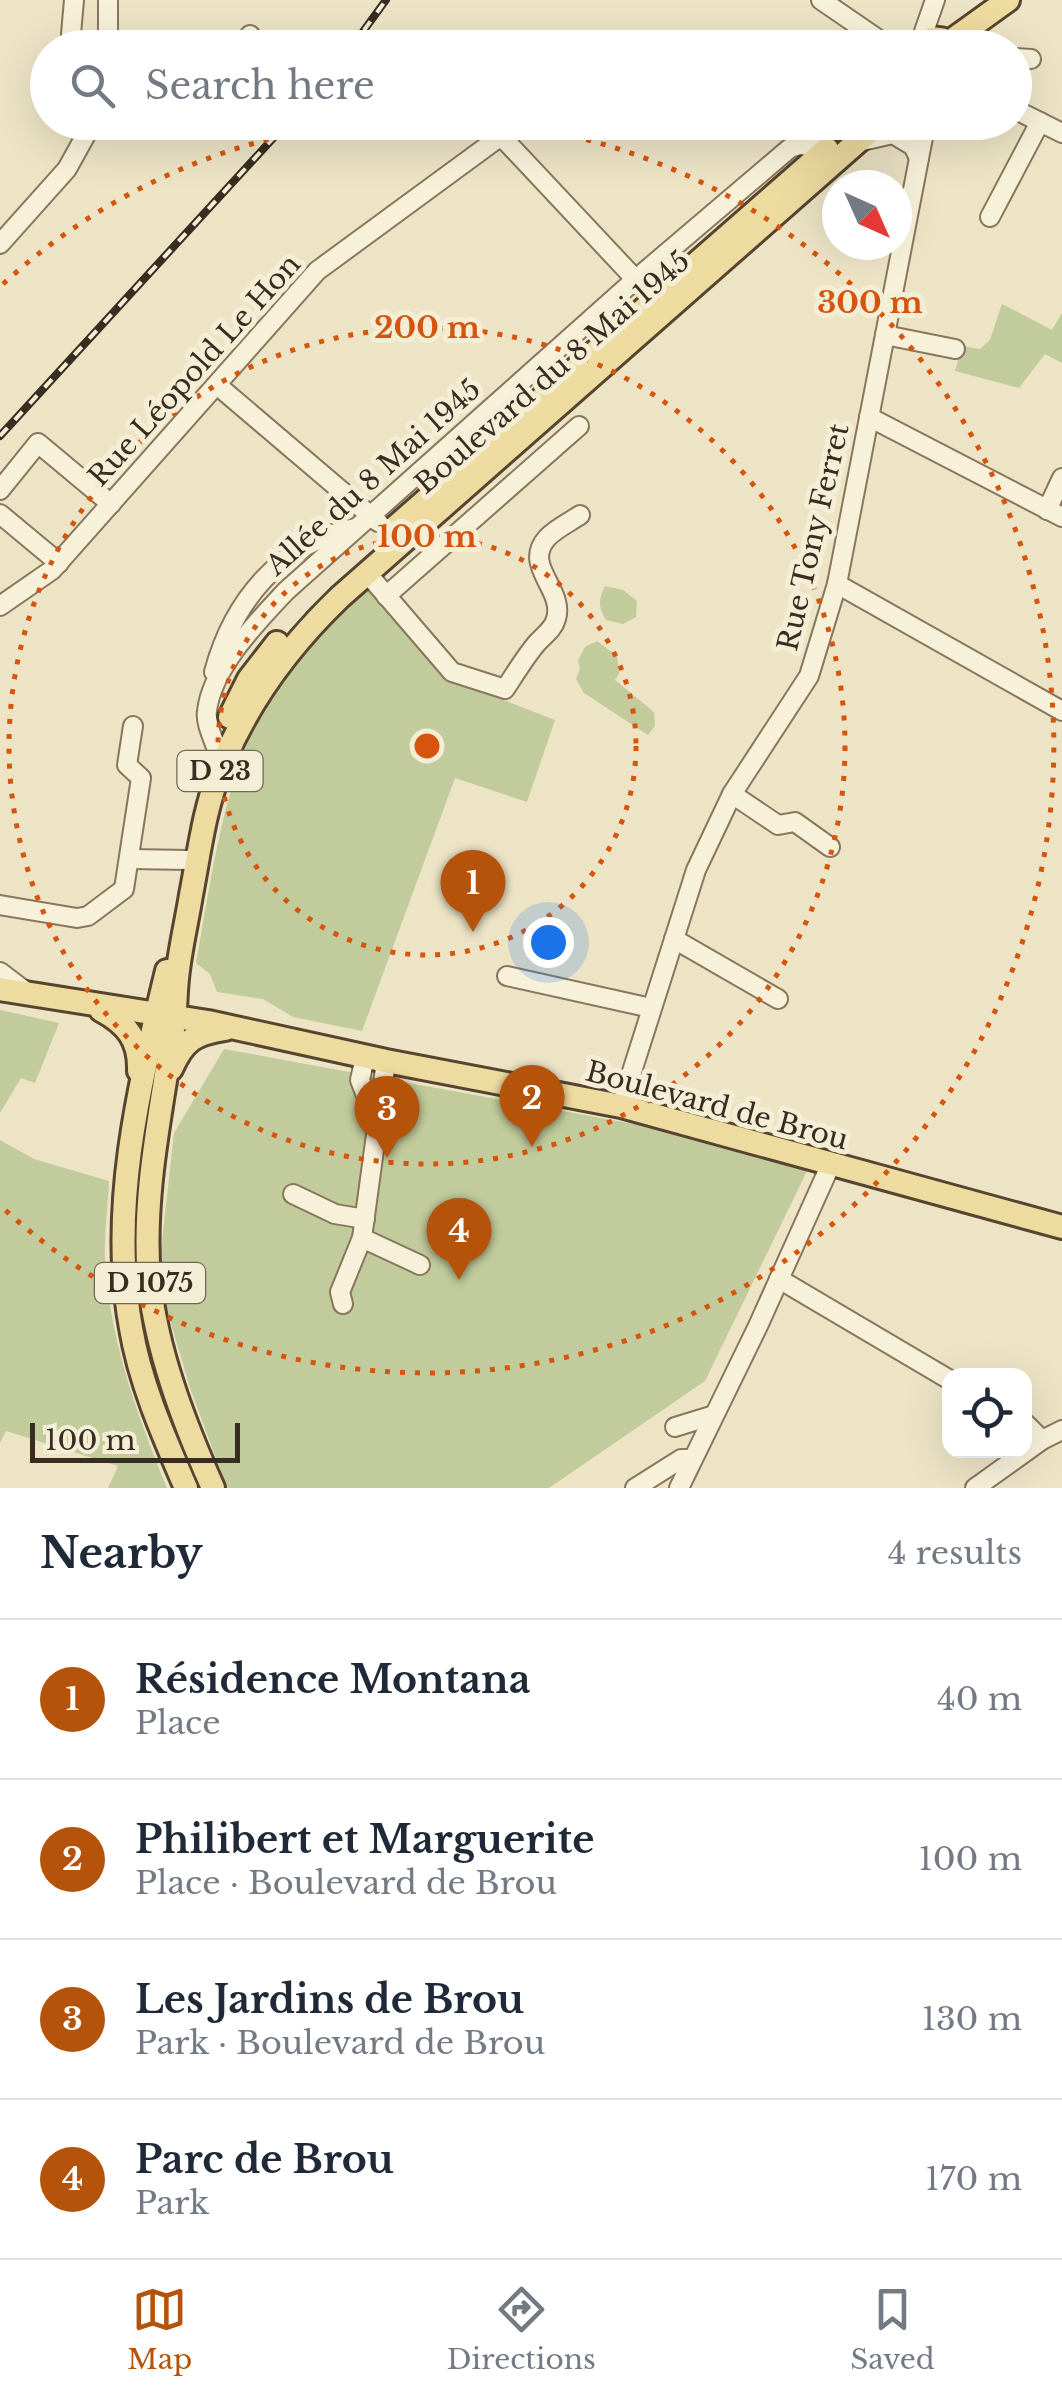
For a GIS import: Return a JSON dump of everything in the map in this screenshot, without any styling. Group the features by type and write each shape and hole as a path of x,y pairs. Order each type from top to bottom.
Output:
{"main road":[{"path":"963,30 1011,0"},
{"name":"Boulevard du 8 Mai 1945","path":"166,1016 189,860 207,776 250,679 290,626 326,588 654,298 827,148 842,140"},
{"name":"Boulevard du 8 Mai 1945","path":"166,1016 205,820 219,772 242,724 286,654 367,573 566,416 848,140"},
{"name":"Boulevard de Brou","path":"0,989 237,1028 621,1106 1062,1227"},
{"path":"89,1004 116,1018 135,1040 140,1061 138,1100"},
{"name":"D 1075","path":"166,1016 166,1082 147,1224 150,1282 172,1383 213,1488"},
{"name":"D 1075","path":"166,1016 138,1100 125,1190 124,1285 140,1365 183,1483"},
{"path":"166,1082 183,1047 196,1034 237,1028"}],"street":[{"path":"71,30 74,0"},
{"path":"108,0 108,30"},
{"path":"821,0 842,6 869,30"},
{"path":"934,1 937,30"},
{"path":"1032,118 1062,134"},
{"path":"1032,137 1040,122"},
{"path":"0,244 67,169 83,140"},
{"name":"Rue Léopold Le Hon","path":"0,606 59,563 317,271 495,140"},
{"name":"Rue Léopold Le Hon","path":"504,140 654,298"},
{"path":"903,140 913,146 919,158"},
{"name":"Rue Tony Ferret","path":"621,1106 696,870 732,794 809,676 837,584 922,140"},
{"path":"990,217 1031,140"},
{"name":"Allée du 8 Mai 1945","path":"217,750 206,714 213,690 241,639 286,591 790,148 827,148"},
{"path":"885,336 955,349"},
{"path":"216,386 362,521 390,532"},
{"path":"386,596 566,416"},
{"path":"869,417 1054,514 1062,478"},
{"path":"0,490 38,443 111,504"},
{"path":"0,514 59,563"},
{"path":"367,573 452,672 505,689 557,616 558,605 538,564 539,554 547,538 580,515"},
{"path":"837,584 1062,712"},
{"path":"0,905 77,918 88,916 124,888 141,778 127,765 133,726"},
{"path":"732,794 778,825 794,822 830,846"},
{"path":"130,859 189,860"},
{"path":"674,939 778,999"},
{"path":"0,972 29,994"},
{"path":"508,976 651,1008"},
{"path":"341,1298 363,1229 379,1102 376,1059"},
{"path":"679,1488 830,1166"},
{"path":"293,1194 363,1229 420,1265"},
{"path":"779,1279 811,1293 942,1375"},
{"path":"675,1427 714,1415"},
{"path":"1032,1430 1042,1440"},
{"path":"975,1488 1062,1430"},
{"path":"635,1488 659,1483 681,1460 692,1459"}],"green space":[{"path":"1002,304 1052,330 1062,313 1062,363 1045,354 1019,388 955,371 962,346 980,349 990,340"},
{"path":"605,586 623,590 637,601 636,617 623,624 606,620 600,603"},
{"path":"369,587 445,677 555,720 527,802 455,778 362,1031 293,1017 263,999 217,992 210,974 196,963 229,798 257,721 303,648"},
{"path":"597,641 617,656 619,674 615,680 654,712 655,726 648,735 584,693 576,679 578,660 585,647"},
{"path":"0,1010 59,1023 35,1083 21,1078 0,1113"},
{"path":"224,1049 639,1125 807,1171 705,1381 549,1488 227,1488 190,1388 165,1303 161,1250 174,1133"},
{"path":"0,1140 34,1159 109,1181 105,1258 112,1317 135,1404 167,1488 108,1488 118,1466 6,1431 0,1443"}],"railway":[{"path":"364,30 386,0"},
{"path":"0,436 271,140"}],"place":[{"name":"Résidence Montana","path":"473,932"},
{"name":"Philibert et Marguerite","path":"532,1147"},
{"name":"Les Jardins de Brou","path":"387,1158"},
{"name":"Parc de Brou","path":"459,1280"}]}
